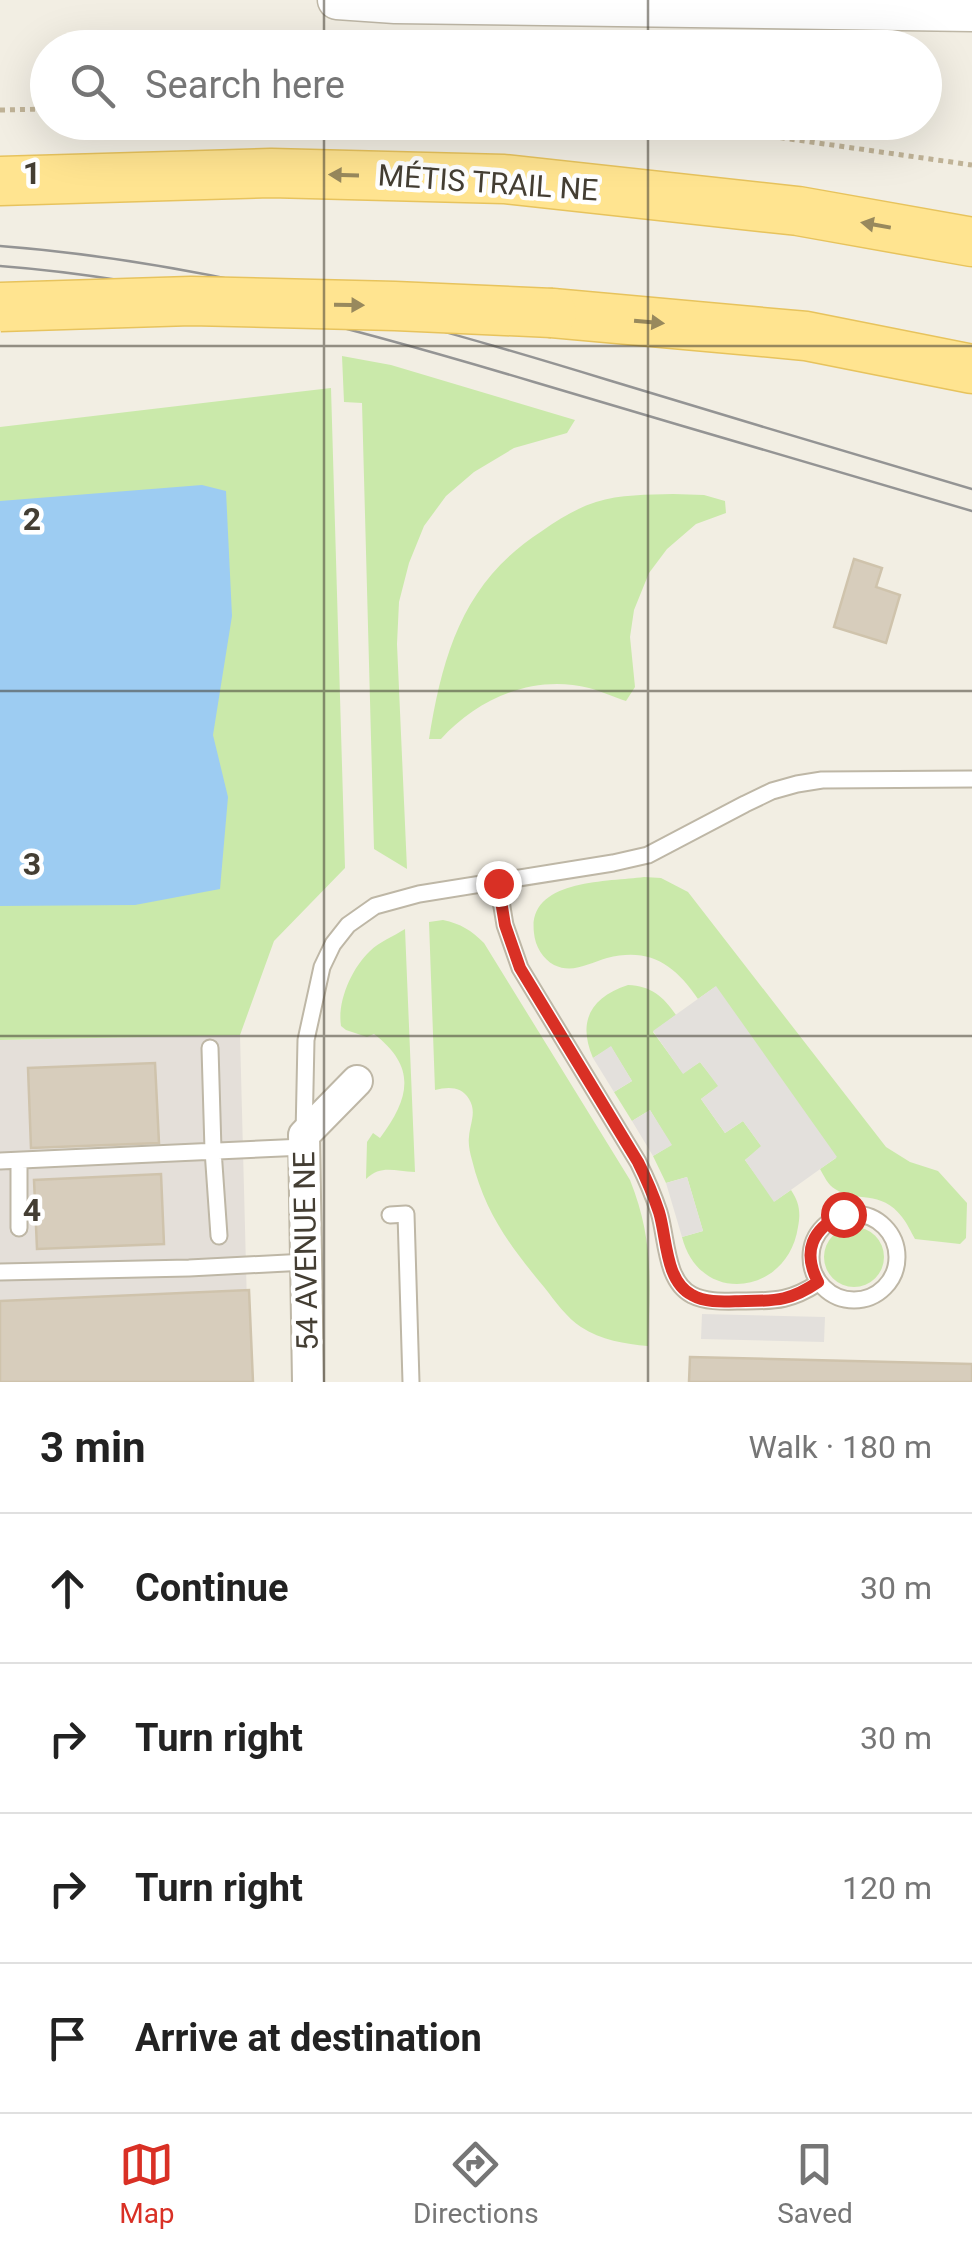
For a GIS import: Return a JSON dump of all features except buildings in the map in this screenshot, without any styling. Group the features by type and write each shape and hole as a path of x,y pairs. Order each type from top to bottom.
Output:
{"main road":[{"name":"MÉTIS TRAIL NE","path":"0,181 271,173 504,179 798,210 972,242"},
{"path":"0,306 191,301 552,313 806,336 972,369"},
{"path":"0,334 223,320 251,302"}],"street":[{"path":"337,0 972,12"},
{"name":"54 AVENUE NE","path":"308,1382 304,1141 356,1081"}],"lane":[{"path":"0,1161 213,1150 304,1141 306,1040 322,967 348,925 375,906 648,855 745,804 797,784 822,780 972,779"},
{"path":"498,883 505,925 520,968 638,1162 656,1203 678,1283 698,1298 744,1301 786,1299 818,1282"},
{"path":"210,1048 219,1236"},
{"path":"18,1161 19,1228"},
{"path":"858,1213 884,1224 897,1250 897,1264 883,1289 870,1297 842,1299 818,1282 812,1270 812,1242 830,1220 858,1213"},
{"path":"390,1214 406,1214 411,1382"},
{"path":"0,1272 306,1262"}],"path":[{"path":"0,110 30,109"},
{"path":"797,140 972,165"}],"shaded area":[{"path":"716,986 837,1157 774,1202 745,1160 761,1146 743,1121 725,1133 701,1099 718,1086 700,1062 683,1074 653,1031"},
{"path":"240,1035 249,1382 0,1382 0,1040"},
{"path":"611,1046 632,1081 614,1092 593,1058"},
{"path":"650,1110 672,1145 653,1156 632,1121"},
{"path":"687,1177 703,1231 682,1237 666,1183"},
{"path":"702,1314 825,1317 824,1342 701,1339"}],"green space":[{"path":"342,356 391,365 575,420 567,433 514,448 474,472 446,496 424,526 409,563 399,602 397,644 407,869 374,849 362,403 344,402"},
{"path":"331,388 345,868 274,941 240,1035 0,1040 0,427"},
{"path":"634,495 704,495 725,501 726,513 696,524 667,549 649,573 634,610 630,637 635,687 626,701 568,684 528,687 490,701 441,739 429,739 450,648 493,572 542,531 582,507"},
{"path":"661,878 688,892 886,1147 910,1162 938,1171 967,1203 966,1238 960,1244 915,1239 894,1208 843,1193 830,1185 820,1169 836,1158 715,987 698,999 670,968 649,957 622,955 568,968 554,965 543,956 534,933 535,915 543,902 572,887"},
{"path":"443,920 465,928 484,943 630,1180 647,1242 648,1346 605,1338 576,1323 520,1257 492,1213 470,1151 471,1104 458,1090 435,1090 429,922"},
{"path":"405,929 415,1172 383,1170 366,1179 367,1142 373,1133 380,1138 398,1110 403,1096 403,1071 388,1046 374,1034 367,1037 341,1026 341,1006 363,958"},
{"path":"628,985 650,990 671,1008 676,1015 653,1032 683,1073 700,1062 719,1086 701,1099 725,1133 743,1121 762,1147 745,1160 775,1201 791,1190 796,1199 799,1222 791,1250 762,1279 724,1283 706,1275 692,1259 682,1237 703,1231 687,1177 666,1183 653,1156 671,1145 650,1110 632,1121 614,1092 632,1081 611,1047 593,1058 587,1033 591,1012 605,996"},
{"path":"854,1227 875,1236 884,1257 875,1278 854,1287 833,1278 824,1257 833,1236"}],"water":[{"path":"202,485 226,491 232,616 213,735 228,797 220,889 135,905 0,906 0,501"}],"tram line":[{"path":"0,246 155,265 307,296 533,357 972,489"},
{"path":"0,266 136,283 337,326 972,511"}],"route":[{"path":"498,883 505,925 520,968 638,1162 661,1218 673,1272 688,1293 714,1301 775,1301 796,1296 818,1282 812,1270 812,1242 820,1229 843,1214"}]}
